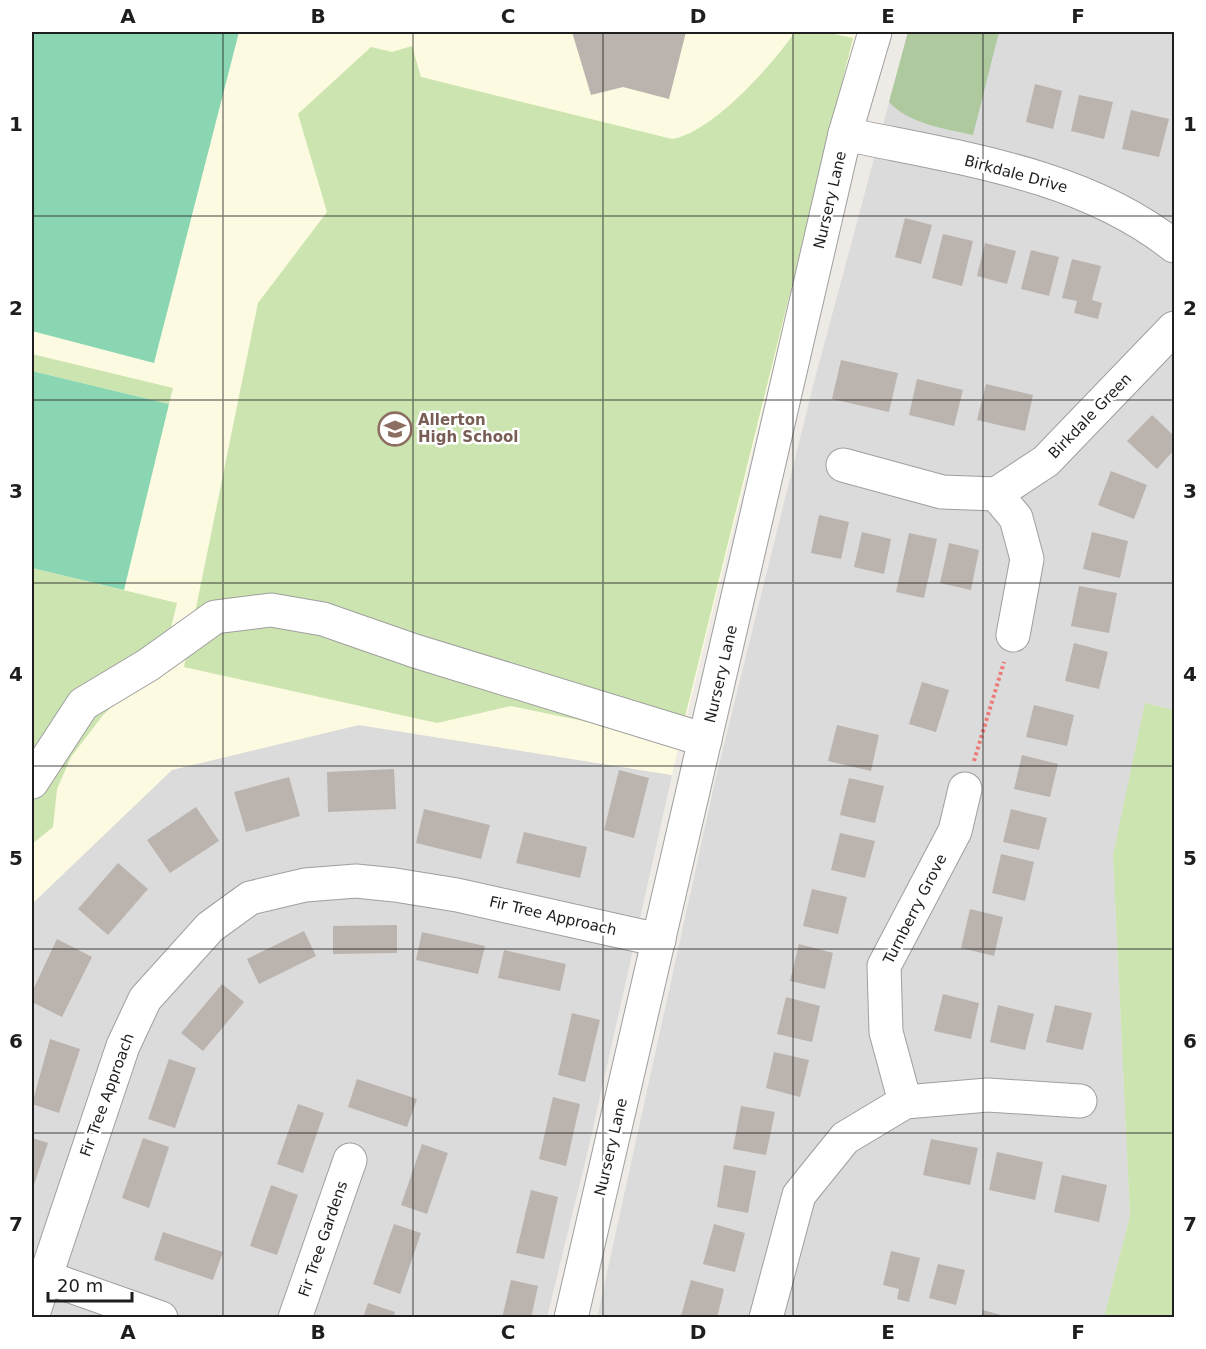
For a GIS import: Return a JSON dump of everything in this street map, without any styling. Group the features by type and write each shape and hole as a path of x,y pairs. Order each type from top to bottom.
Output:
{"street":[{"name":"Nursery Lane","path":"571,1317 845,134 875,32"},
{"name":"Birkdale Drive","path":"845,134 1003,168 1065,187 1147,224 1174,246"},
{"name":"Birkdale Green","path":"996,494 1046,461 1174,328"},
{"path":"843,465 942,492 996,494 1016,518 1027,559 1013,635"},
{"path":"32,782 82,704 148,665 214,617 271,610 324,619 437,658 705,740"},
{"name":"Turnberry Grove","path":"904,1102 886,1032 884,966 955,831 965,789"},
{"name":"Fir Tree Approach","path":"32,1317 123,1046 145,999 210,927 250,898 305,885 356,881 395,885 457,895 658,940"},
{"path":"766,1317 799,1196 845,1138 904,1102 988,1095 1080,1101"},
{"name":"Fir Tree Gardens","path":"295,1317 350,1160"},
{"path":"45,1277 161,1317"}],"path":[{"path":"965,789 1013,635"}],"shaded area":[{"name":"Allerton High School","path":"32,32 861,32 831,133 672,775 359,725 172,770 32,904"},
{"path":"908,32 1174,32 1174,710 1146,703 1113,855 1130,1216 1104,1317 597,1318 716,777 813,386"},
{"path":"359,725 672,775 589,1146 547,1317 32,1318 32,896 167,768"}],"green space":[{"path":"32,32 239,32 154,363 32,331"},
{"path":"795,32 824,32 853,38 679,741 511,706 437,723 184,667 258,303 327,212 298,114 371,47 392,52 412,46 421,77 672,139 688,134 723,111 757,79"},
{"path":"908,32 999,32 973,135 917,121 889,102"},
{"path":"32,354 173,388 169,404 32,371"},
{"path":"32,371 169,404 124,590 32,568"},
{"path":"32,568 177,603 163,660 103,715 71,757 57,789 53,827 32,844"},
{"path":"1145,703 1174,710 1174,1317 1104,1317 1130,1216 1113,855"}],"building":[{"path":"572,32 686,32 669,99 623,87 591,95"},
{"path":"1035,84 1062,91 1053,129 1026,122"},
{"path":"1079,95 1113,102 1104,139 1071,131"},
{"path":"1131,110 1169,119 1159,157 1122,149"},
{"path":"905,218 932,225 921,264 895,257"},
{"path":"943,234 973,241 962,286 932,278"},
{"path":"985,243 1016,251 1007,284 977,276"},
{"path":"1031,250 1059,257 1049,296 1021,289"},
{"path":"1072,259 1101,266 1092,300 1102,303 1098,319 1074,313 1077,301 1062,298"},
{"path":"841,360 898,373 889,412 832,399"},
{"path":"917,379 963,390 954,426 909,415"},
{"path":"986,384 1033,395 1025,431 977,420"},
{"path":"1152,415 1174,436 1174,450 1157,469 1127,441"},
{"path":"1111,471 1147,485 1134,519 1098,505"},
{"path":"819,515 849,522 841,559 811,553"},
{"path":"862,532 891,539 884,574 854,567"},
{"path":"1092,532 1128,541 1120,578 1083,569"},
{"path":"909,533 937,539 924,598 896,592"},
{"path":"949,543 979,550 971,590 940,583"},
{"path":"1079,586 1117,593 1109,633 1071,626"},
{"path":"1074,643 1108,652 1099,689 1065,681"},
{"path":"922,682 949,690 936,732 909,724"},
{"path":"1034,705 1074,715 1067,746 1026,737"},
{"path":"837,725 879,735 871,771 828,761"},
{"path":"1022,755 1058,764 1050,797 1014,789"},
{"path":"394,769 396,809 328,812 327,772"},
{"path":"619,770 649,778 634,838 604,830"},
{"path":"289,777 300,816 246,832 234,792"},
{"path":"849,778 884,786 875,823 840,815"},
{"path":"196,807 219,841 170,873 147,840"},
{"path":"424,809 490,825 481,859 416,843"},
{"path":"1011,809 1047,818 1039,850 1003,842"},
{"path":"524,832 587,847 580,878 516,863"},
{"path":"840,833 875,841 865,878 831,870"},
{"path":"1001,854 1034,862 1025,901 992,893"},
{"path":"118,863 148,889 108,935 78,909"},
{"path":"812,889 847,897 838,934 803,926"},
{"path":"970,909 1003,917 994,956 961,948"},
{"path":"397,925 397,953 333,954 333,926"},
{"path":"304,931 316,956 259,984 247,959"},
{"path":"422,932 485,946 478,974 416,960"},
{"path":"57,939 92,957 62,1017 32,1002 32,992"},
{"path":"799,944 833,953 825,989 790,981"},
{"path":"504,950 566,964 560,991 498,978"},
{"path":"222,984 244,1002 203,1051 181,1033"},
{"path":"943,994 979,1003 971,1039 934,1031"},
{"path":"786,997 820,1006 812,1042 777,1034"},
{"path":"998,1005 1034,1014 1025,1050 990,1042"},
{"path":"1055,1005 1092,1013 1083,1050 1046,1042"},
{"path":"572,1013 600,1020 585,1082 558,1075"},
{"path":"50,1039 80,1049 59,1113 32,1104"},
{"path":"774,1052 809,1060 800,1097 766,1088"},
{"path":"169,1059 196,1068 175,1128 148,1119"},
{"path":"357,1079 417,1099 407,1127 348,1107"},
{"path":"553,1097 580,1104 566,1166 539,1159"},
{"path":"298,1104 324,1113 303,1173 277,1164"},
{"path":"741,1106 775,1112 766,1155 733,1149"},
{"path":"32,1138 48,1143 32,1191"},
{"path":"143,1138 169,1147 149,1208 122,1198"},
{"path":"931,1139 978,1148 970,1185 923,1175"},
{"path":"422,1144 448,1153 427,1214 401,1205"},
{"path":"997,1152 1043,1162 1035,1200 989,1190"},
{"path":"724,1165 756,1171 748,1213 717,1207"},
{"path":"1062,1175 1107,1185 1099,1222 1054,1212"},
{"path":"271,1185 298,1195 277,1255 250,1246"},
{"path":"531,1190 558,1197 544,1259 516,1253"},
{"path":"394,1224 421,1233 400,1294 373,1284"},
{"path":"714,1224 745,1233 735,1272 703,1264"},
{"path":"163,1232 223,1252 213,1280 154,1260"},
{"path":"891,1251 920,1258 909,1302 897,1299 899,1289 883,1285"},
{"path":"938,1264 965,1270 956,1305 929,1298"},
{"path":"511,1280 538,1286 531,1318 502,1318"},
{"path":"691,1280 724,1289 717,1318 681,1316"},
{"path":"368,1303 395,1312 393,1318 363,1318"},
{"path":"983,1310 1008,1317 1008,1318 981,1318"}],"place":[{"name":"Allerton High School","path":"395,429"}]}
